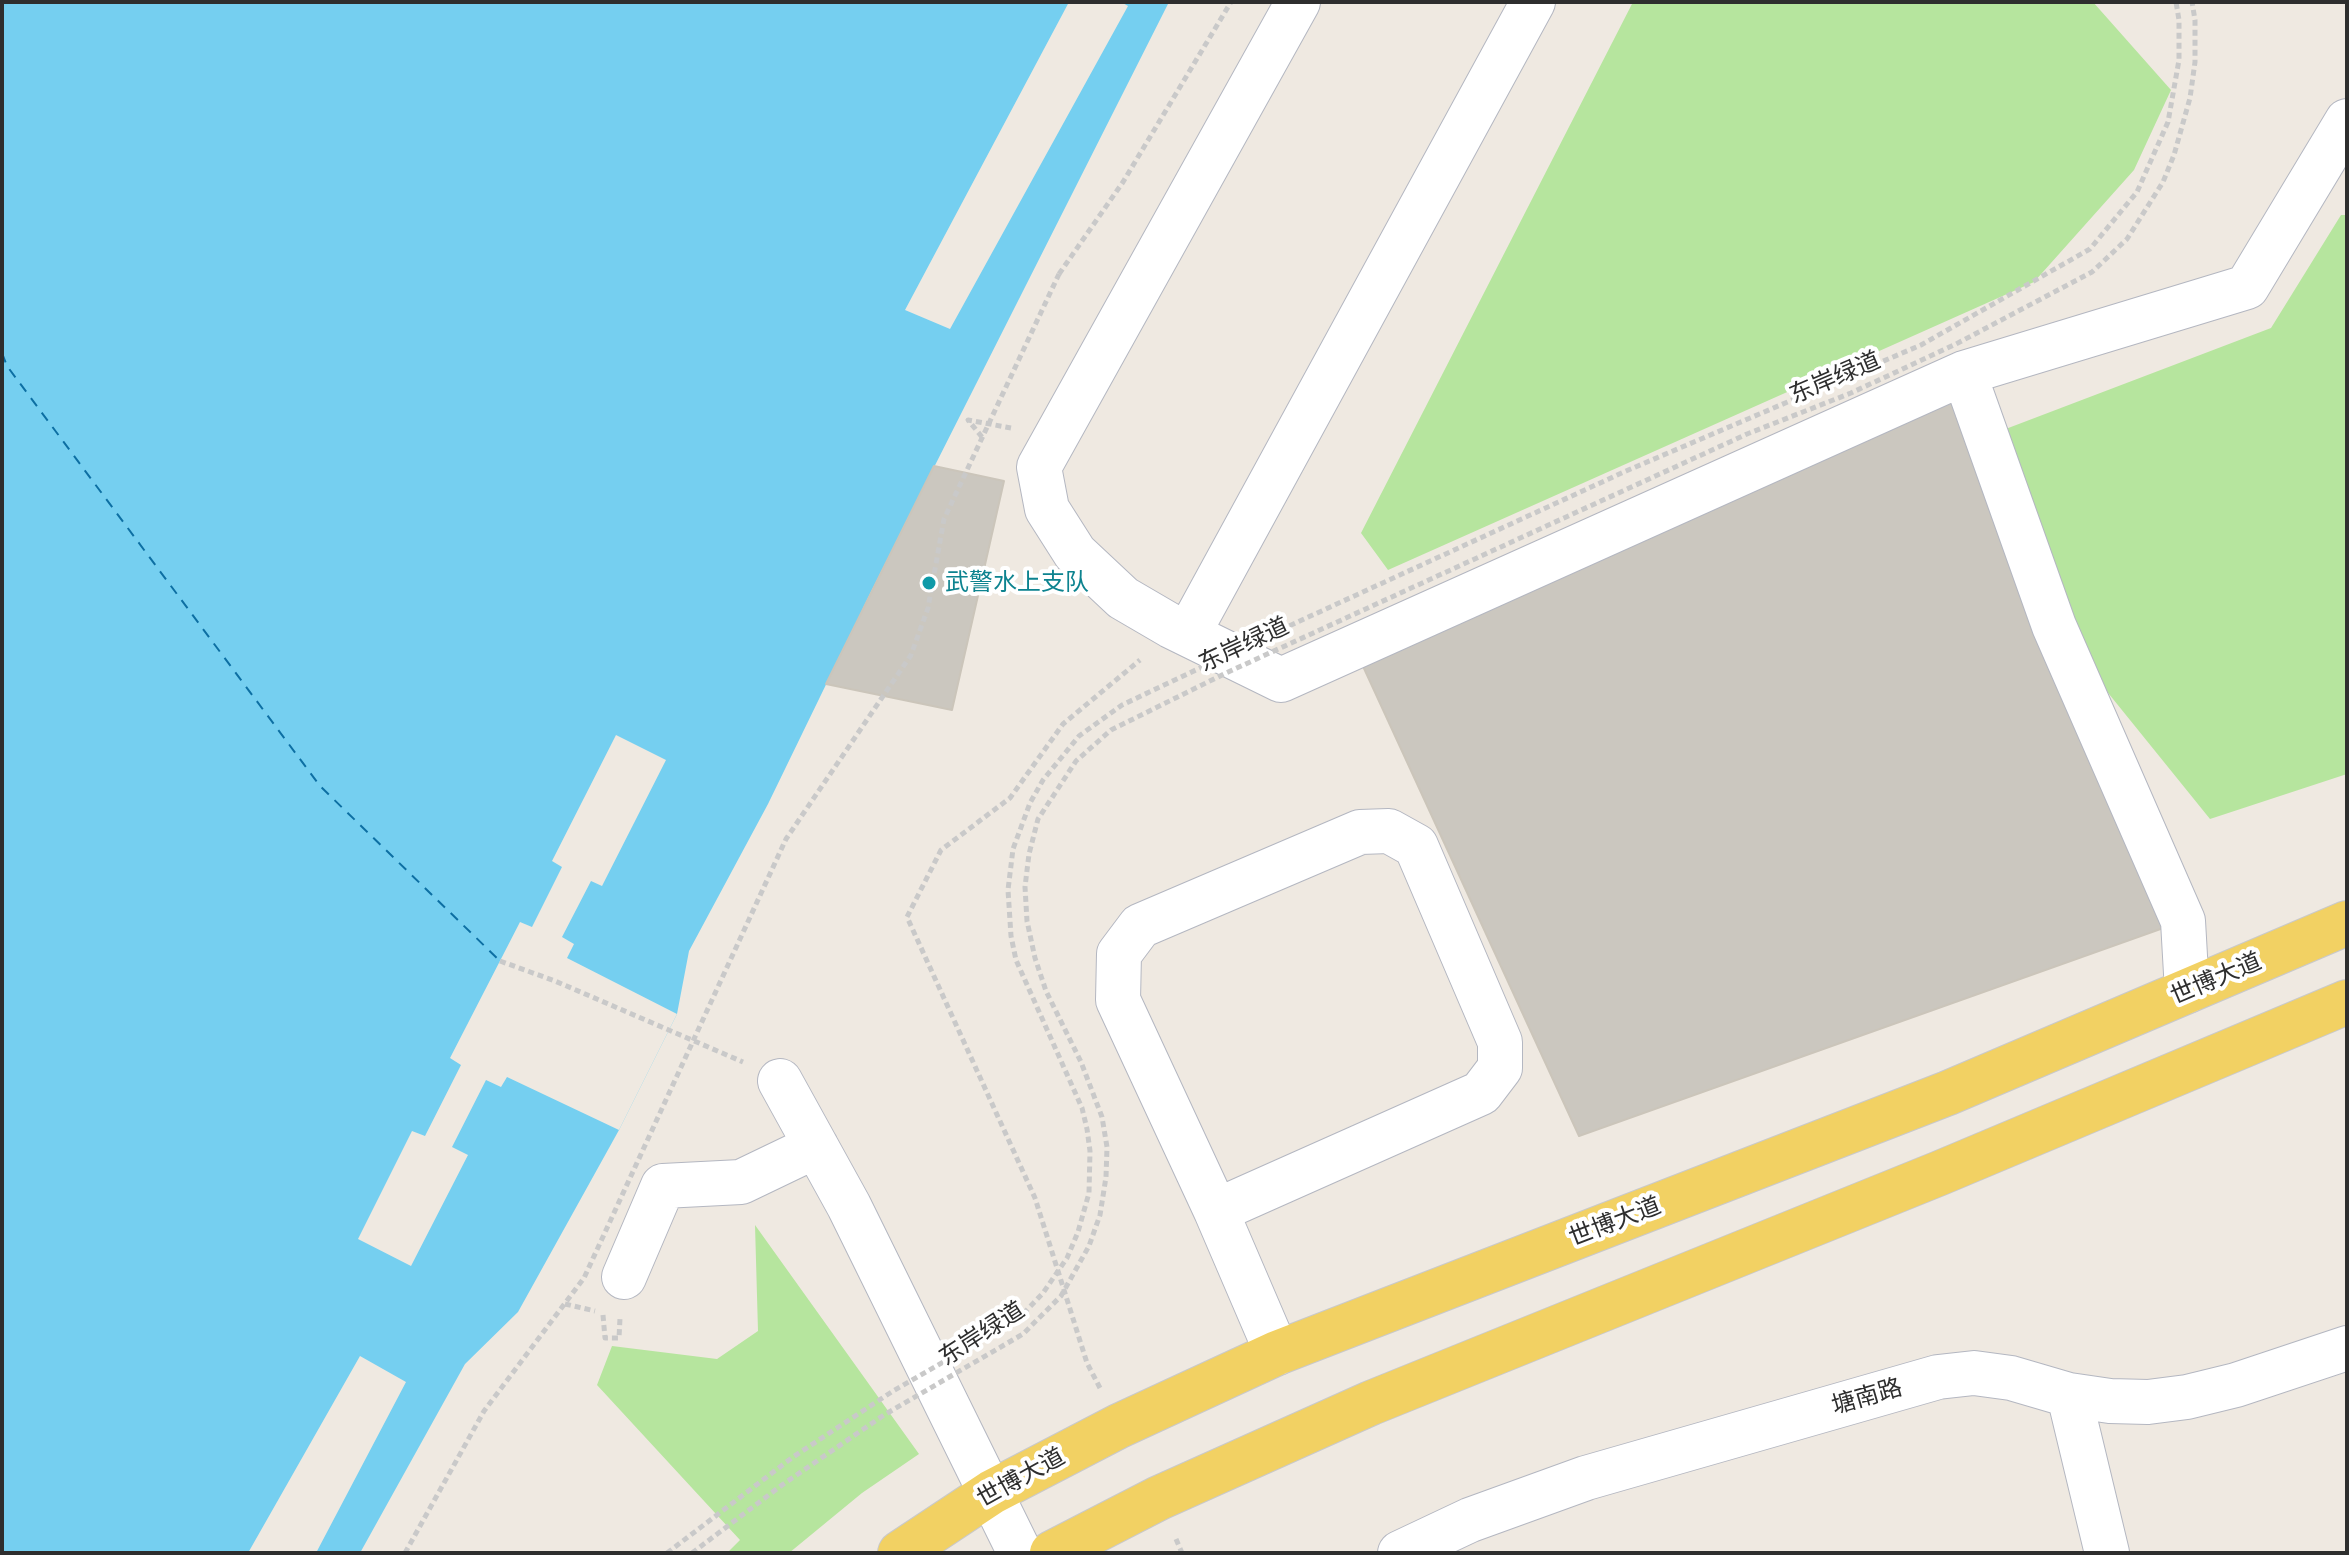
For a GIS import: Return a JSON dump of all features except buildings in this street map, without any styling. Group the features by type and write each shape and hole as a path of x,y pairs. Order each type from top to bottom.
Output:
{"main road":[{"name":"世博大道","path":"900,1553 992,1492 1119,1426 1277,1353 1948,1093 2347,923"},
{"path":"1052,1553 1159,1498 1371,1403 1926,1179 2347,1002"}],"street":[{"path":"1298,2 1039,467 1047,509 1075,553 1123,598 1281,680 1964,373 2247,287 2347,121"},
{"path":"1188,634 1533,2"},
{"path":"1964,373 2054,626 2183,921 2187,991"},
{"path":"1216,1211 1481,1093 1500,1068 1500,1042 1416,846 1389,831 1360,832 1140,926 1119,954 1118,1000 1216,1211 1277,1353"},
{"path":"780,1081 849,1206 1020,1553"},
{"path":"624,1277 663,1186 741,1182 816,1146"},
{"name":"塘南路","path":"1400,1553 1470,1520 1586,1478 1938,1377 1974,1373 2011,1378 2069,1395 2148,1402 2187,1397 2236,1385 2347,1348"},
{"path":"2069,1395 2107,1553"}],"path":[{"path":"405,1553 484,1411 584,1278 786,839 911,655 928,608 944,519 1059,274 1123,182 1231,2"},
{"path":"667,1553 793,1457 893,1391 1012,1321 1043,1293 1067,1258 1089,1193 1087,1129 1082,1108 1016,960 1008,890 1013,849 1030,803 1043,780 1079,736 1122,705 1278,631 1626,471 1921,345 2090,249 2137,192 2168,122 2179,60 2176,2"},
{"name":"东岸绿道","path":"692,1553 782,1485 884,1415 1023,1334 1061,1296 1089,1246 1100,1215 1106,1177 1107,1147 1102,1117 1081,1062 1046,991 1027,921 1025,887 1038,819 1076,761 1111,730 1226,673 1747,434 1851,393 1943,351 2092,272 2127,239 2163,182 2174,155 2190,98 2195,62 2192,2"},
{"path":"982,437 968,420 1013,428"},
{"path":"1119,1426 1087,1363 1035,1198 907,917 941,850 1010,798 1063,724 1136,661 1188,634"},
{"path":"500,961 716,1049 780,1081"},
{"path":"1159,1498 1182,1553"}],"green space":[{"path":"1633,2 2093,2 2171,90 2134,170 2034,282 1388,570 1361,533"},
{"path":"2341,215 2347,215 2347,774 2210,819 2054,626 1982,438 2271,328"},
{"path":"755,1225 919,1454 862,1493 789,1553 727,1553 740,1540 597,1385 612,1346 717,1359 758,1331"}],"water":[{"path":"2,2 1169,2 870,594 768,804 689,951 677,1014 619,1130 518,1312 465,1364 360,1553 2,1553"}],"pier":[{"path":"1069,2 1121,2 1128,6 950,329 905,310"},
{"path":"616,735 666,760 602,886 591,881 562,937 574,944 567,958 677,1014 619,1130 507,1077 501,1087 486,1080 452,1147 468,1155 411,1266 358,1239 412,1131 425,1136 461,1065 450,1058 520,922 532,927 562,867 552,861"},
{"path":"360,1356 406,1382 316,1553 248,1553"}],"ferry route":[{"path":"2,353 7,366 320,786 500,961"}],"place":[{"name":"武警水上支队","path":"929,583"}]}
